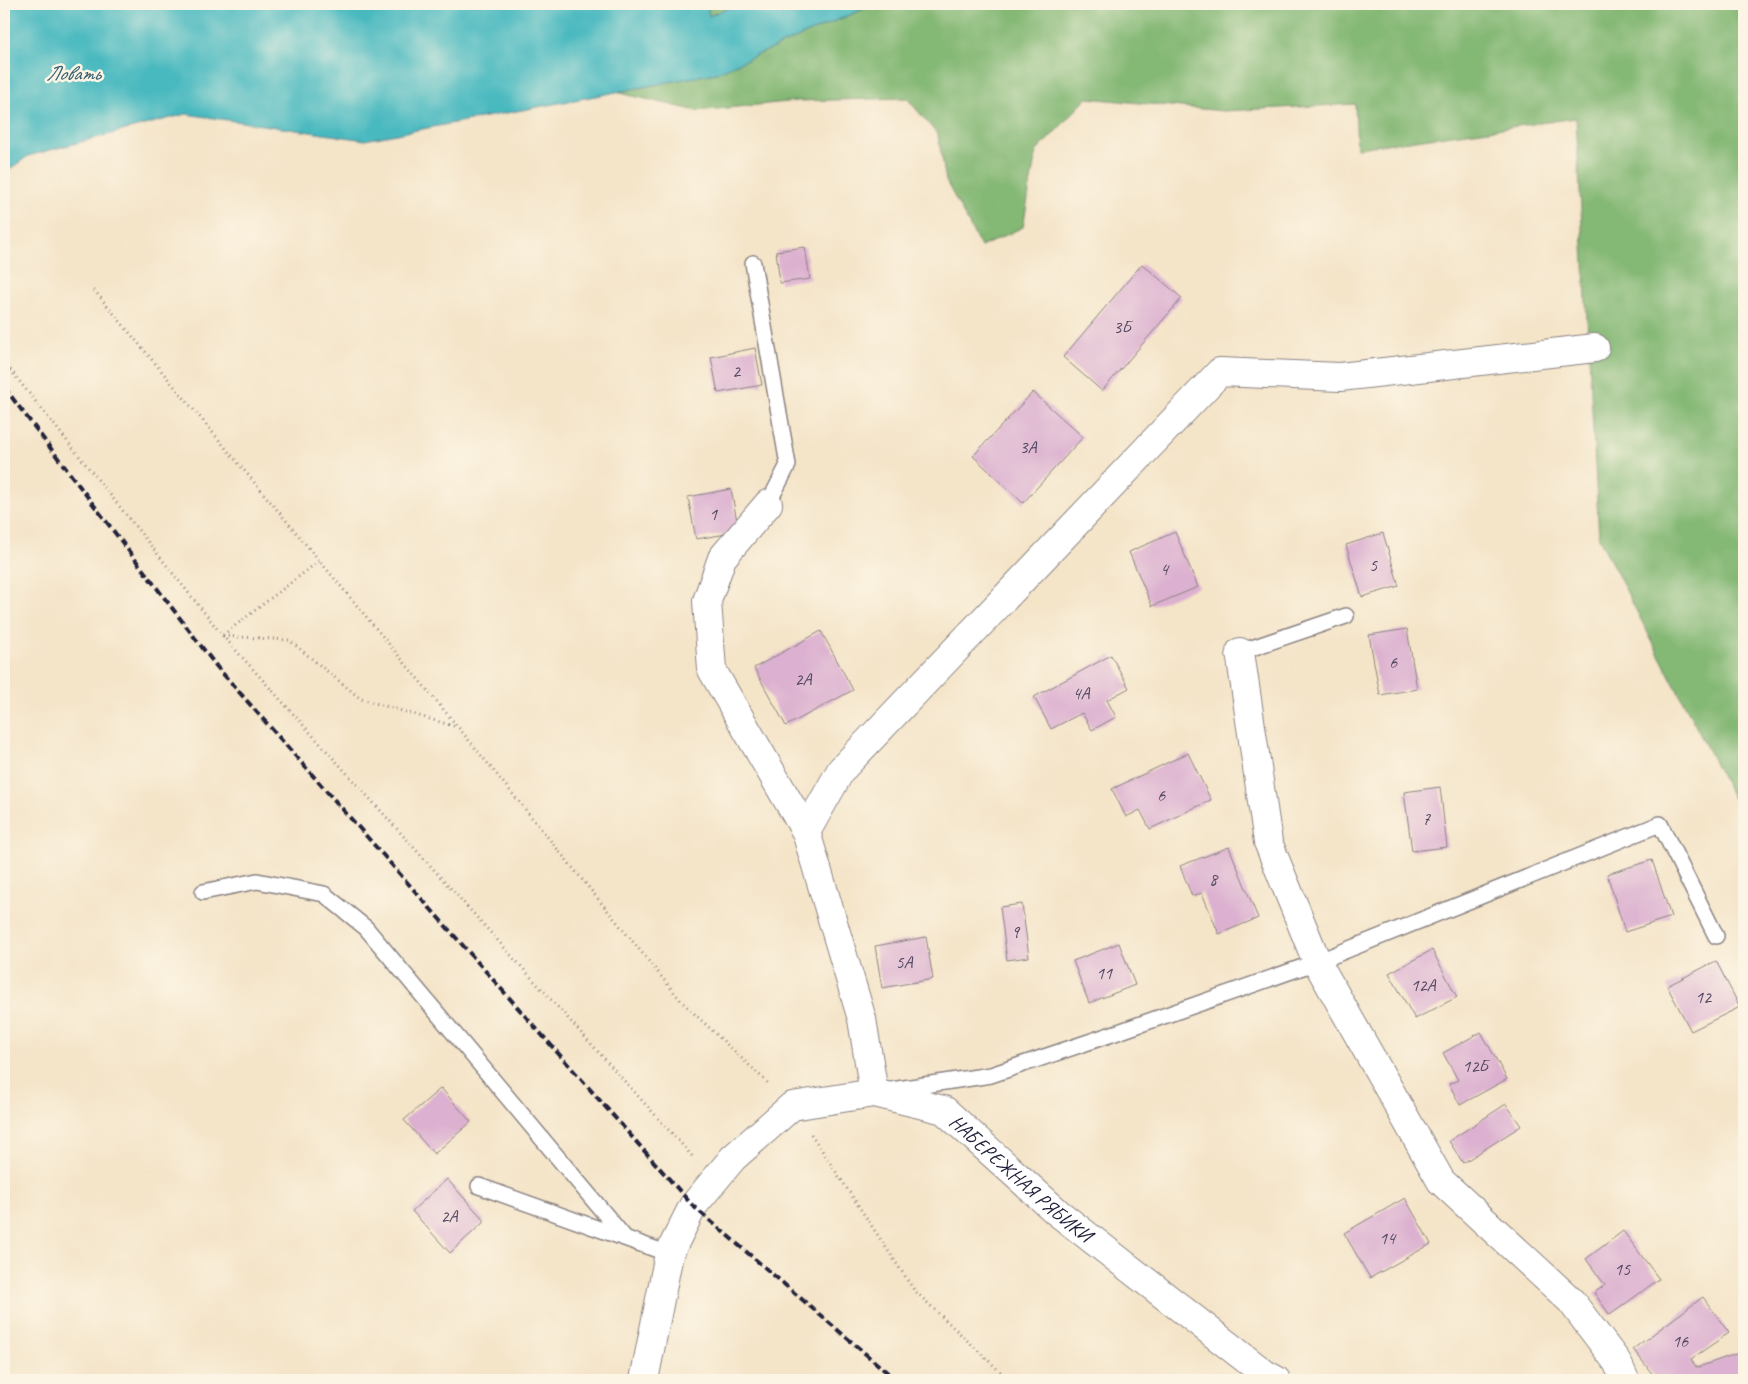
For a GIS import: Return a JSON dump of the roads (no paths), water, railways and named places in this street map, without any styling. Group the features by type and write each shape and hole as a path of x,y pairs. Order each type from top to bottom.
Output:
{"street":[{"path":"806,832 842,770 1220,372 1340,377 1595,348"},
{"path":"768,504 722,558 707,601 712,670 806,832 862,1019 874,1093"},
{"path":"1240,652 1268,842 1317,962 1441,1180 1571,1301 1617,1362 1625,1380"},
{"name":"НАБЕРЕЖНАЯ РЯБИКИ","path":"670,1254 693,1206 733,1158 792,1106 874,1093 944,1110 1057,1212 1265,1374 1276,1380"},
{"path":"644,1380 670,1254"}],"lane":[{"path":"753,263 788,464 768,504"},
{"path":"1240,652 1346,616"},
{"path":"874,1093 991,1075 1121,1031 1317,962 1660,824 1716,936"},
{"path":"203,892 257,881 324,894 366,928 625,1238"},
{"path":"479,1186 670,1254"}],"water":[{"name":"Ловать","path":"4,4 707,4 709,16 737,4 875,4 716,73 365,140 186,114 28,156 4,174"}],"railway":[{"path":"4,387 217,667 693,1206 896,1380"}]}
